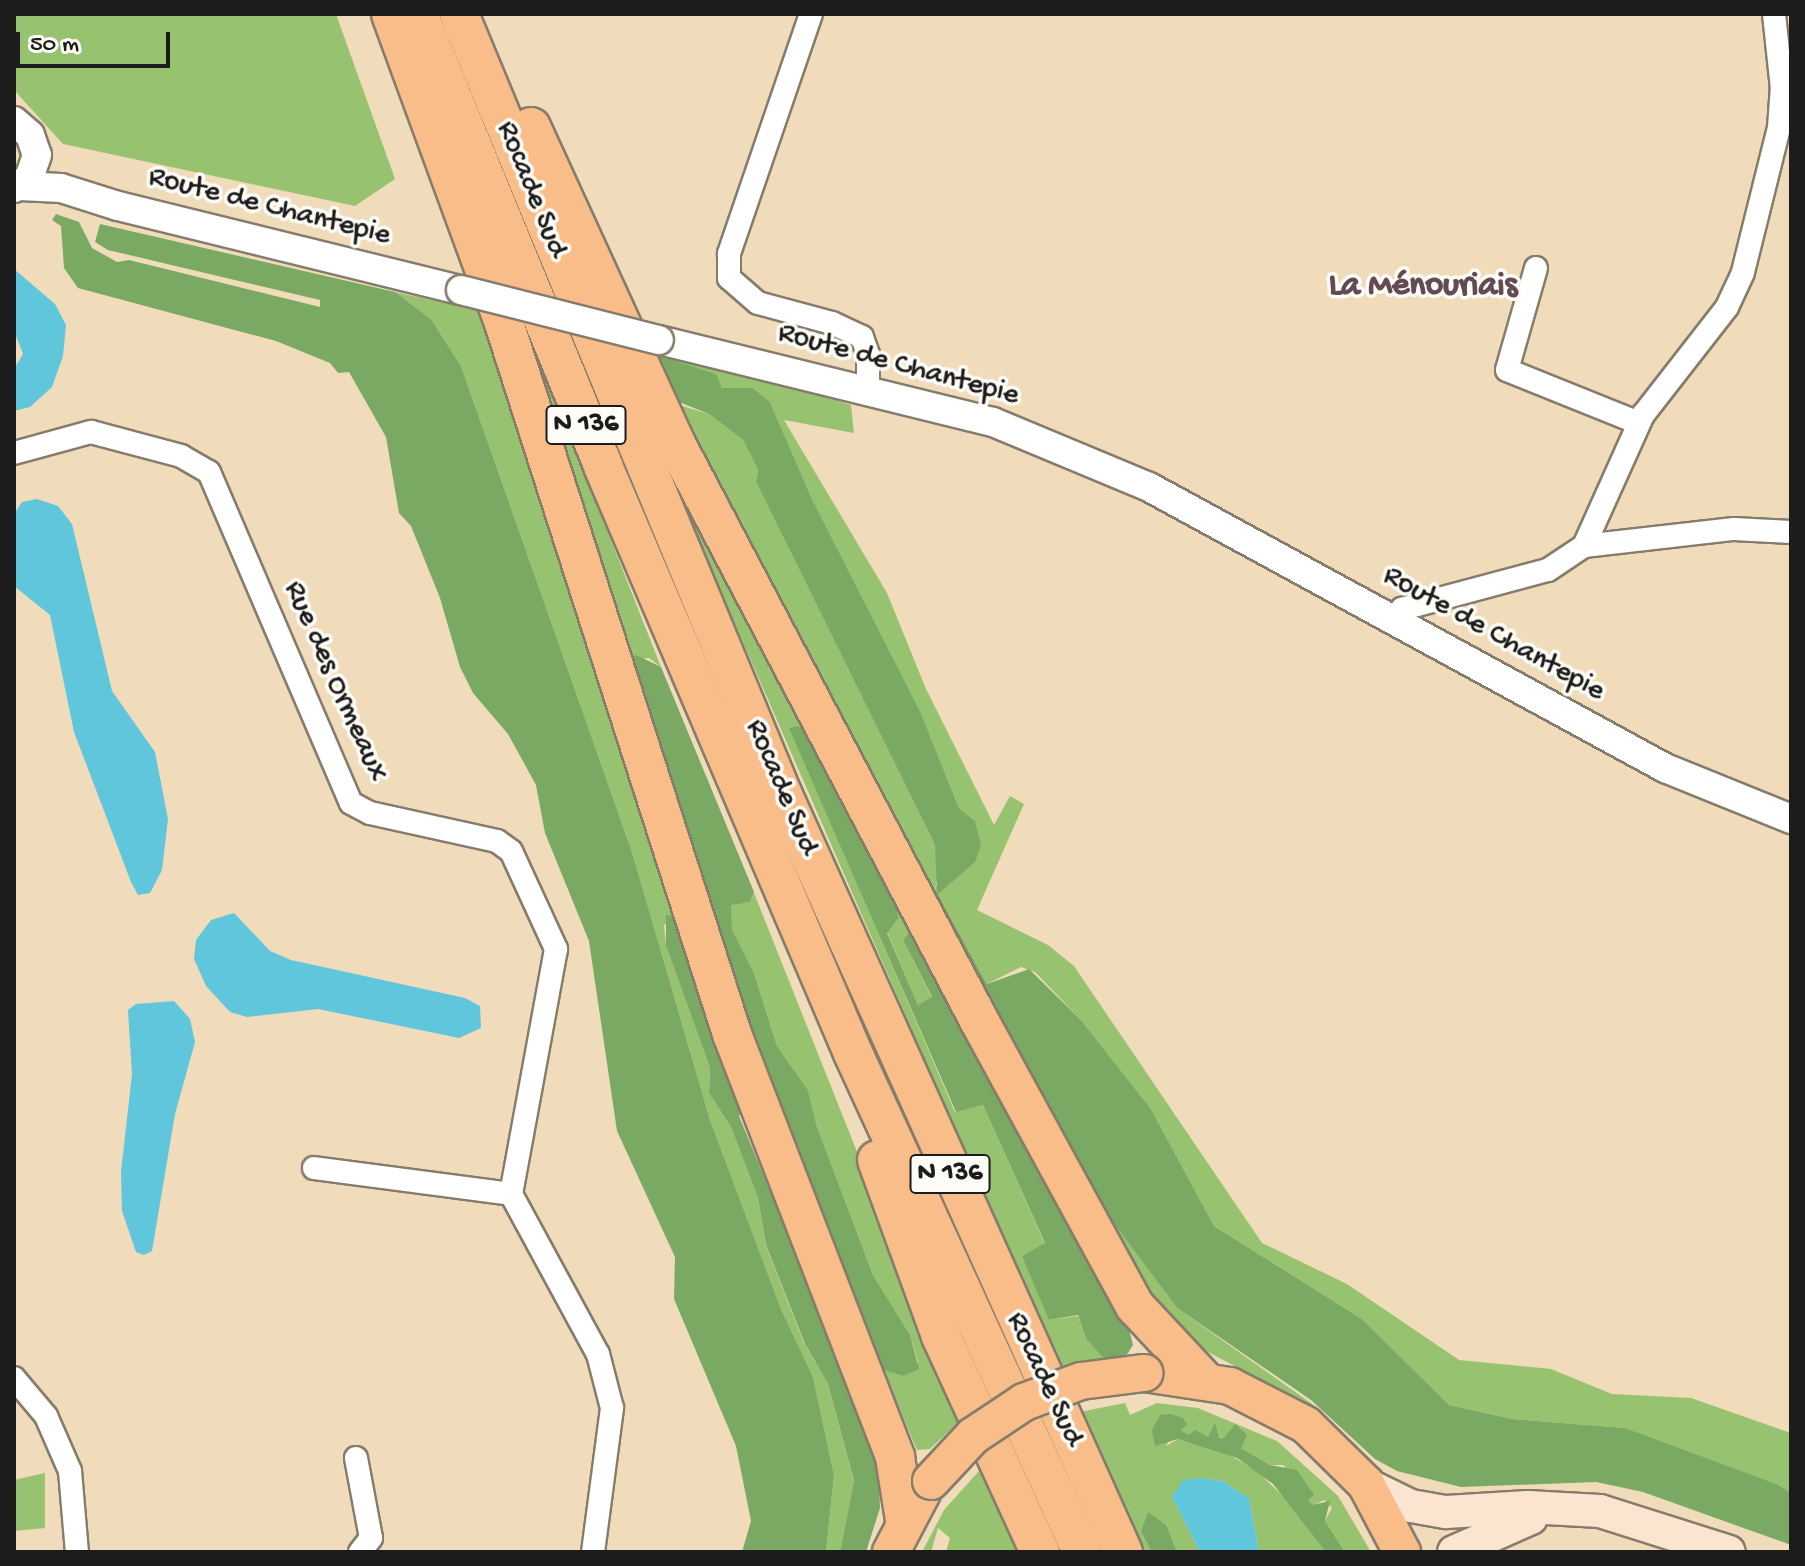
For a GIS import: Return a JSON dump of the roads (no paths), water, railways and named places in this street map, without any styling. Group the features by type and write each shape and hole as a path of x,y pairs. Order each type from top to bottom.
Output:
{"highway":[{"path":"391,14 505,326 732,1034 895,1457 898,1536"},
{"name":"Rocade Sud","path":"418,14 603,466 853,1053 1082,1552"},
{"name":"Rocade Sud","path":"459,14 794,822 1123,1552"},
{"path":"482,14 674,440 752,592 1116,1274 1150,1326 1203,1379"},
{"path":"853,1053 856,1101 941,1336 1040,1552"}],"main road":[{"path":"898,1536 931,1481 973,1436 1024,1402 1081,1381 1144,1373 1203,1379 1257,1396 1294,1417 1328,1442 1366,1484 1402,1552"},
{"path":"1366,1484 1411,1506 1446,1512 1561,1508 1632,1518 1729,1552"},
{"path":"1454,1552 1497,1530 1561,1508"}],"street":[{"path":"811,14 729,254 729,278 758,303 862,337 868,354 868,390"},
{"path":"1584,546 1639,423 1727,307 1743,272 1779,128 1782,89 1774,14"},
{"path":"14,121 30,135 37,155 61,188"},
{"path":"17,187 29,178 37,155"},
{"name":"Route de Chantepie","path":"17,187 61,188 118,206 993,422 1149,487 1665,768 1791,819"},
{"path":"1536,268 1507,370 1639,423"},
{"name":"Rue des Ormeaux","path":"14,453 91,432 181,456 209,472 351,803 370,813 497,841 511,851 556,949 511,1194"},
{"path":"1394,620 1402,609 1548,570 1584,546 1734,529 1791,532"},
{"path":"314,1168 511,1194 598,1354 612,1408 593,1552"},
{"path":"14,1378 46,1416 70,1471 77,1552"},
{"path":"356,1458 371,1538 360,1552"}],"water":[{"path":"14,269 55,304 66,325 63,356 52,387 30,407 14,411 14,369 23,354 14,331"},
{"path":"37,499 58,506 72,524 112,691 155,752 168,819 162,870 150,893 138,895 131,882 74,732 50,615 14,586 14,514 22,502"},
{"path":"234,913 270,951 291,960 465,998 480,1006 481,1028 459,1038 318,1009 247,1017 230,1012 206,986 194,959 196,940 211,920"},
{"path":"174,1001 190,1019 195,1042 175,1114 152,1251 144,1255 136,1252 122,1211 121,1172 132,1074 128,1010 136,1004"},
{"path":"1201,1478 1222,1481 1249,1498 1259,1552 1200,1552 1172,1497 1183,1480"}],"district":[{"name":"La Ménouriais","path":"1423,288"}]}
